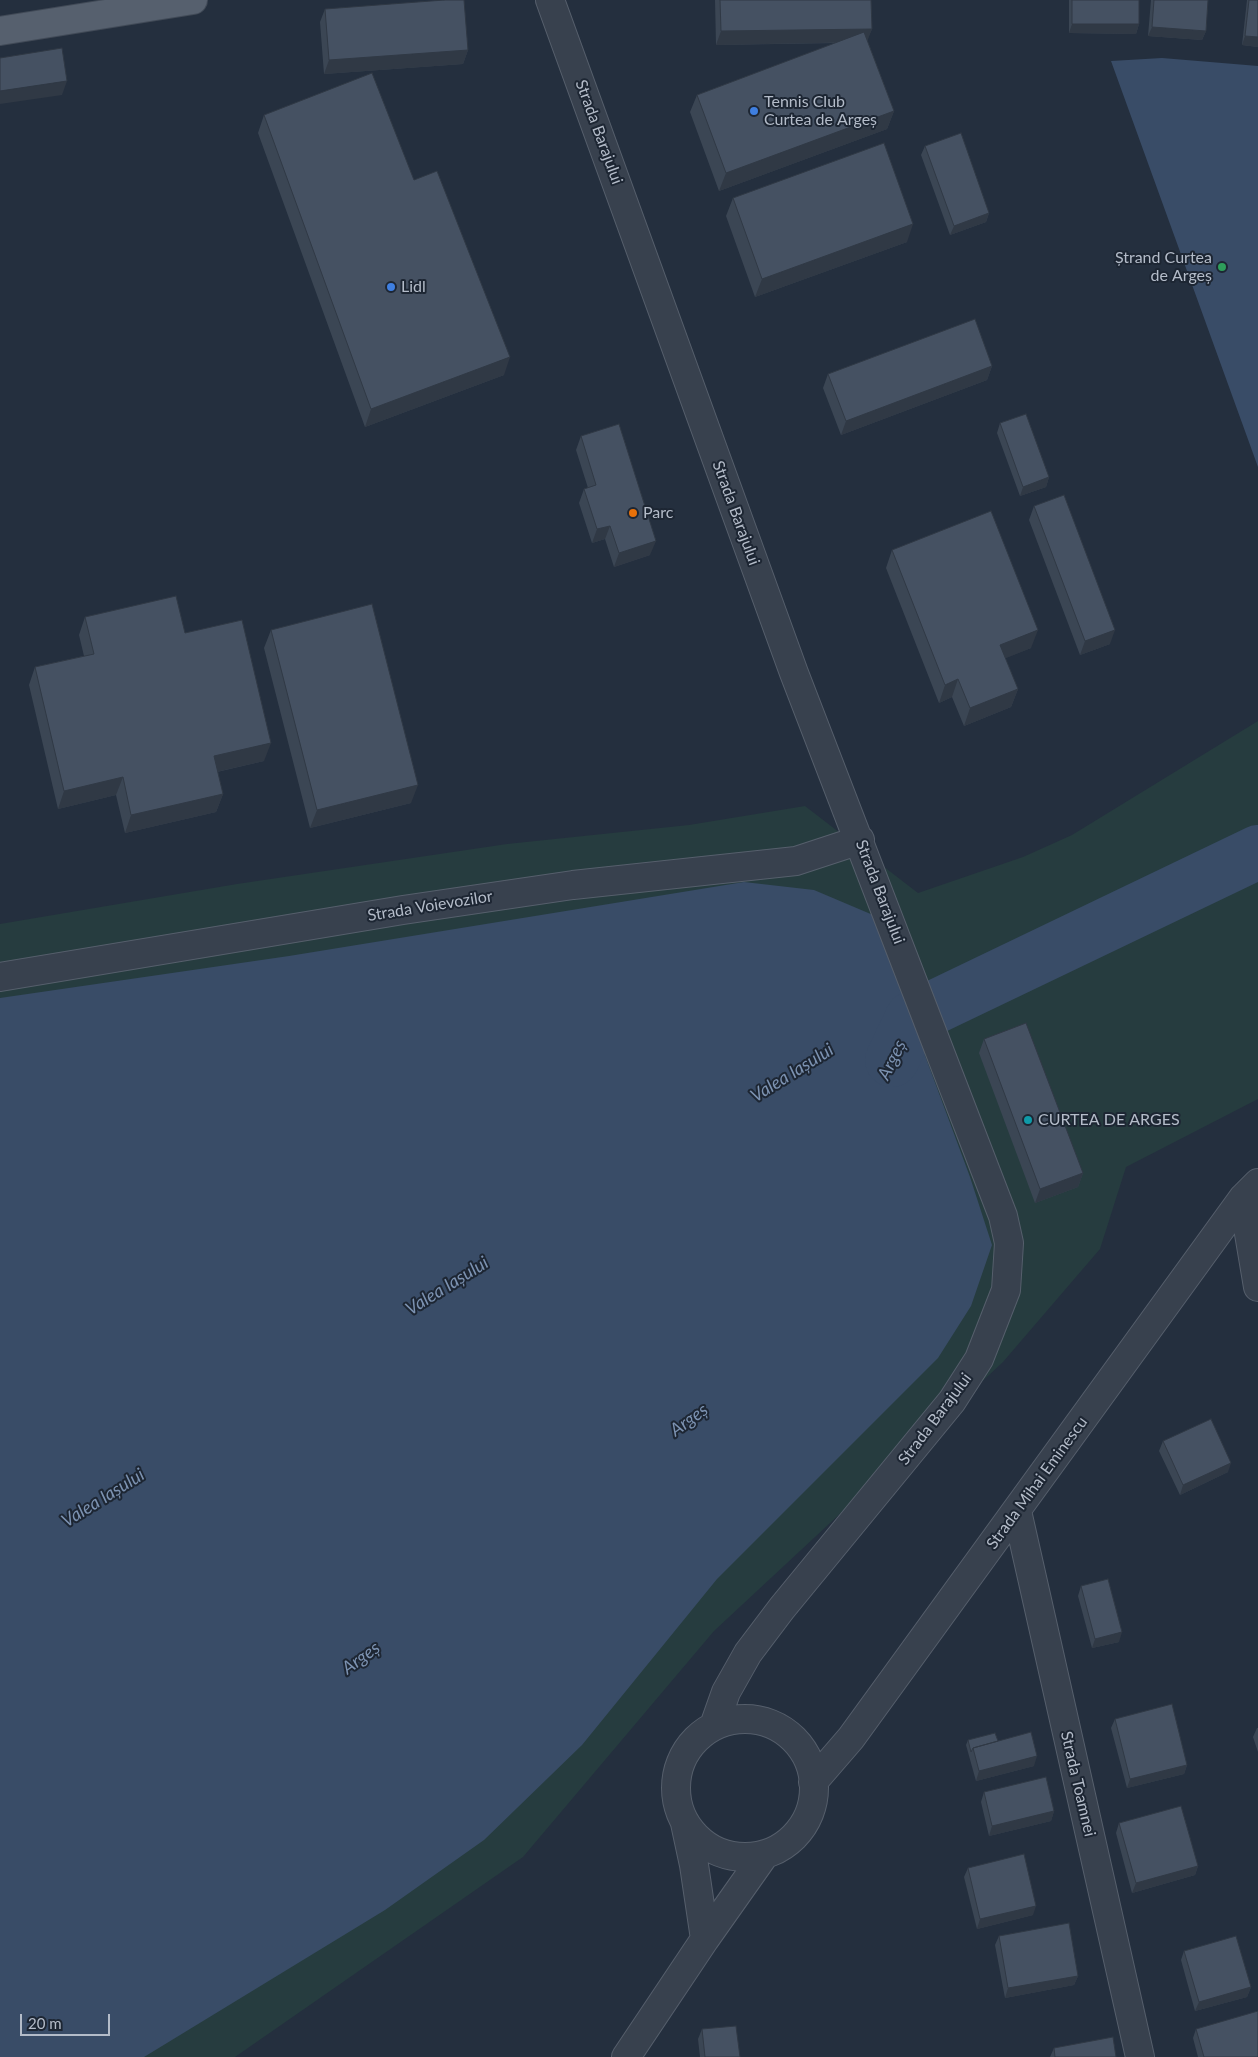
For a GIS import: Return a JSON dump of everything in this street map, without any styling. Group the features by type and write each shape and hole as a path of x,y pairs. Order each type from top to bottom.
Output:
{"main road":[{"path":"0,31 193,0"}],"street":[{"name":"Strada Barajului","path":"550,0 794,674 860,840 1003,1216 1009,1243 1006,1290 980,1359 952,1401 782,1608 748,1654 726,1692 714,1726"},
{"name":"Strada Voievozilor","path":"0,977 403,910 573,885 796,860 860,840"},
{"path":"1250,1190 1258,1287"},
{"name":"Strada Mihai Eminescu","path":"813,1782 851,1738 1250,1190"},
{"name":"Strada Toamnei","path":"1017,1510 1140,2057"},
{"path":"684,1822 699,1840 719,1852 742,1857 765,1854 786,1844 802,1827 812,1806 813,1782 807,1758 793,1739 774,1725 754,1719 734,1719 714,1726 696,1738 683,1756 676,1778 677,1800 694,1865 705,1939"},
{"path":"626,2057 765,1854"}],"green space":[{"path":"1258,721 1258,1099 1126,1167 1100,1249 1003,1362 714,1631 523,1857 235,2057 0,2057 0,924 237,884 507,844 689,825 805,806 918,893 1023,857 1072,835"}],"water":[{"name":"Ștrand Curtea de Argeș","path":"1162,58 1258,66 1258,467 1111,61"},
{"name":"Valea Iașului","path":"744,882 814,890 873,915 970,1177 992,1245 971,1306 938,1358 717,1579 582,1745 484,1840 385,1910 144,2057 0,2057 0,998 289,956"}],"building":[{"path":"464,0 468,50 329,60 325,9"},
{"path":"720,0 871,0 872,29 721,31"},
{"path":"1072,0 1139,0 1139,24 1072,24"},
{"path":"1154,0 1208,0 1206,31 1152,27"},
{"path":"1249,0 1258,0 1258,37 1245,36"},
{"path":"864,32 894,111 726,173 697,95"},
{"path":"62,48 67,81 0,91 0,58"},
{"name":"Lidl","path":"372,73 414,180 437,171 510,357 371,409 264,115"},
{"path":"961,133 989,213 954,226 925,146"},
{"path":"884,143 913,224 762,279 733,198"},
{"path":"975,319 992,366 846,421 828,374"},
{"path":"1026,414 1049,477 1023,487 1000,423"},
{"path":"619,424 656,541 619,553 610,526 597,529 584,489 596,485 581,436"},
{"path":"1064,495 1115,630 1085,641 1034,506"},
{"path":"991,511 1038,630 1000,645 1018,689 970,708 958,679 945,685 892,550"},
{"path":"176,596 185,633 242,620 271,743 214,756 223,794 131,815 123,777 64,791 35,667 94,654 85,617"},
{"path":"372,604 418,785 317,810 271,630"},
{"name":"CURTEA DE ARGES","path":"1026,1023 1083,1173 1040,1189 984,1039"},
{"path":"1211,1419 1231,1463 1183,1485 1163,1441"},
{"path":"1108,1579 1122,1632 1095,1639 1081,1586"},
{"path":"1172,1704 1187,1765 1130,1779 1115,1719"},
{"path":"1031,1732 1037,1756 979,1771 973,1748"},
{"path":"995,1733 998,1741 973,1748 971,1752 968,1740"},
{"path":"1046,1777 1054,1811 992,1826 984,1792"},
{"path":"1181,1806 1198,1866 1136,1883 1119,1823"},
{"path":"1024,1854 1036,1906 980,1919 968,1868"},
{"path":"1069,1923 1078,1976 1008,1988 999,1936"},
{"path":"1236,1936 1251,1987 1199,2002 1184,1951"},
{"path":"1258,2011 1258,2057 1204,2057 1196,2029"},
{"path":"736,2026 740,2057 705,2057 702,2029"},
{"path":"1113,2037 1116,2057 1055,2057 1054,2048"}],"waterway":[{"name":"Argeș","path":"892,1060 912,1018 1258,852"}],"place":[{"name":"Tennis Club Curtea de Argeș","path":"754,111"},
{"name":"Ștrand Curtea de Argeș","path":"1222,267"},
{"name":"Lidl","path":"391,287"},
{"name":"Parc","path":"633,513"},
{"name":"CURTEA DE ARGES","path":"1028,1120"}]}
